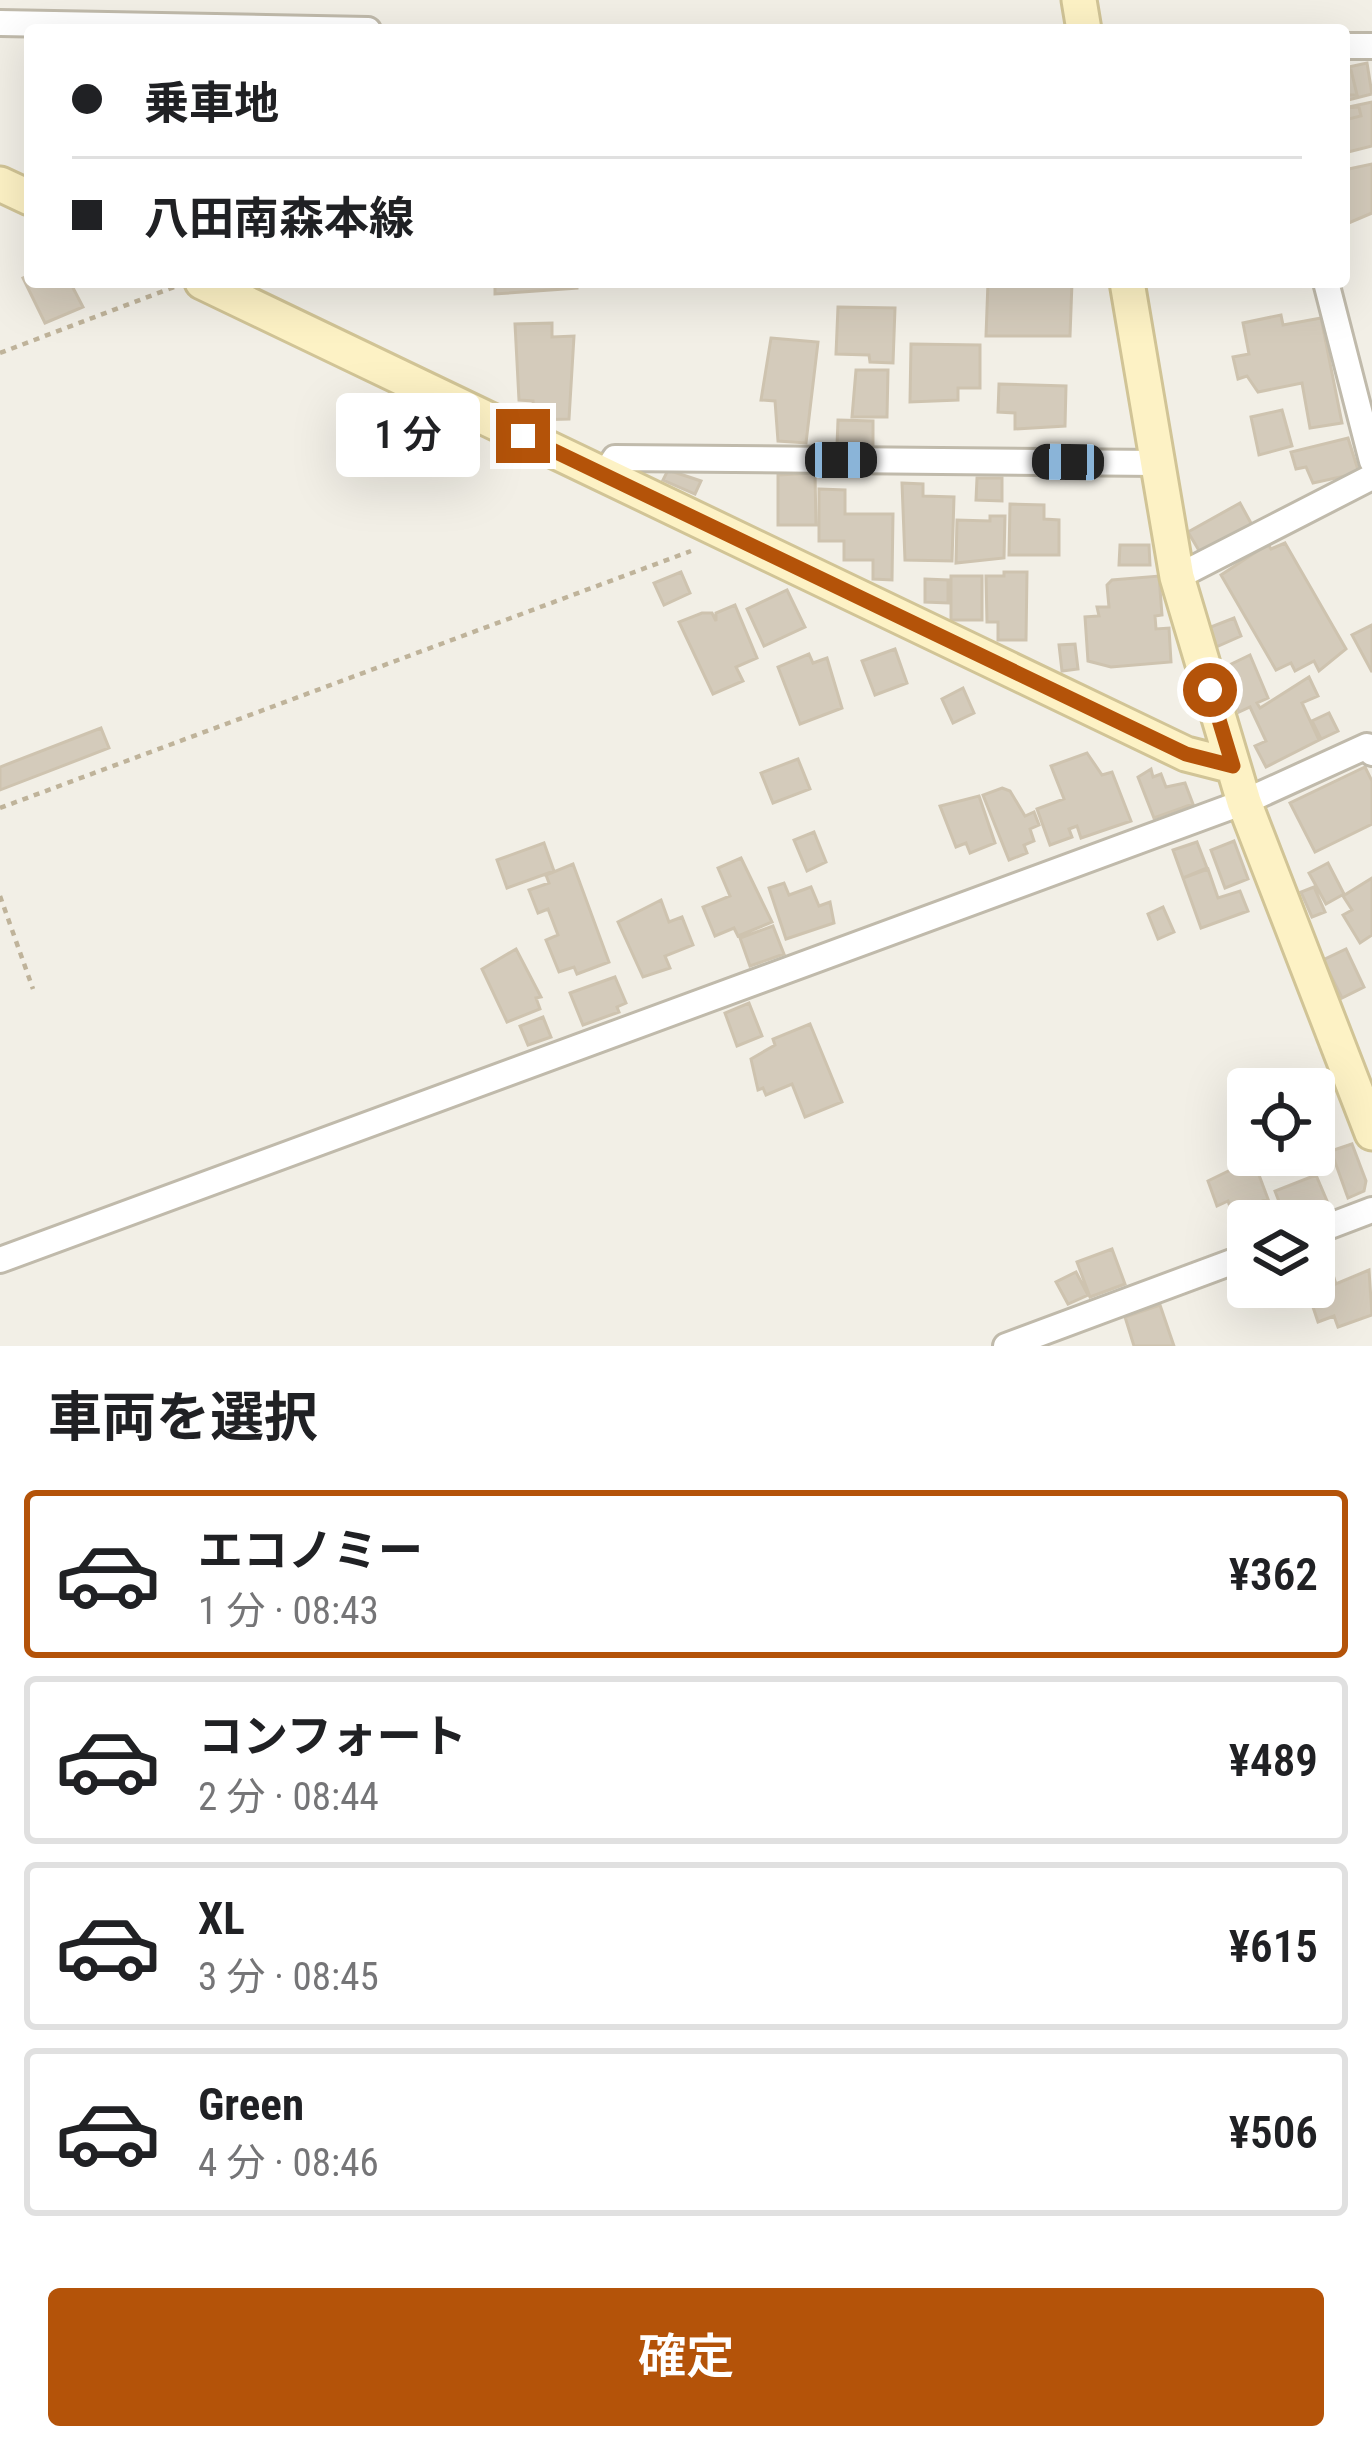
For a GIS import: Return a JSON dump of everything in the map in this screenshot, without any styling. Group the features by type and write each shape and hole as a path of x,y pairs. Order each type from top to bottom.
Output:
{"main road":[{"path":"214,288 1186,754 1233,766"},
{"path":"1128,288 1177,577 1244,802 1372,1133"}],"street":[{"path":"0,23 53,24"},
{"path":"1328,288 1372,460"},
{"path":"604,475 615,458 1158,463"},
{"path":"1177,577 1372,477"},
{"path":"0,1260 1244,802 1367,746 1372,753"},
{"path":"1335,1224 1372,1210"},
{"path":"1006,1346 1227,1264"}],"path":[{"path":"0,353 171,288"},
{"path":"0,808 730,536"},
{"path":"0,896 33,989"}],"building":[{"path":"1367,63 1372,94 1350,100 1350,95 1357,95 1350,67"},
{"path":"1367,63 1372,94 1350,100 1350,67"},
{"path":"1372,102 1372,146 1350,152 1350,119 1361,116 1359,107 1350,107"},
{"path":"1372,102 1372,146 1350,152 1350,107"},
{"path":"1372,164 1372,213 1350,222 1350,169"},
{"path":"28,288 73,288 83,307 45,323"},
{"path":"495,288 577,288 495,294"},
{"path":"988,288 1072,288 1070,336 986,336"},
{"path":"838,307 895,308 893,363 870,362 869,355 836,354"},
{"path":"1281,315 1283,325 1321,318 1342,423 1310,428 1302,383 1258,392 1247,376 1238,379 1233,357 1249,354 1243,323"},
{"path":"552,323 552,337 574,336 569,419 534,420 533,401 519,400 515,324"},
{"path":"771,338 818,342 806,443 778,441 775,401 761,400"},
{"path":"911,344 980,345 980,388 958,388 958,400 910,402"},
{"path":"856,370 888,370 887,417 852,417"},
{"path":"999,384 1066,386 1065,426 1015,429 1015,413 998,412"},
{"path":"1282,410 1292,446 1259,455 1251,417"},
{"path":"838,420 873,421 873,446 837,446"},
{"path":"1348,438 1359,473 1313,483 1306,467 1296,469 1291,452"},
{"path":"668,470 701,481 695,494 663,480"},
{"path":"815,473 816,525 778,525 778,475"},
{"path":"977,478 1002,478 1002,501 976,500"},
{"path":"902,483 923,484 923,496 954,497 952,561 905,560"},
{"path":"819,489 845,490 845,514 893,514 892,580 873,579 873,560 844,560 844,541 819,541"},
{"path":"1240,503 1252,525 1201,554 1188,532"},
{"path":"1010,504 1044,505 1044,519 1059,520 1059,555 1009,555"},
{"path":"990,516 1005,516 1004,558 956,563 957,520 990,521"},
{"path":"1285,543 1346,649 1319,671 1314,661 1295,671 1291,663 1276,670 1221,575 1268,544 1271,549"},
{"path":"1120,545 1149,545 1150,565 1119,565"},
{"path":"681,572 690,593 664,605 654,583"},
{"path":"1004,572 1027,572 1026,640 998,640 998,622 987,622 986,576 1004,576"},
{"path":"951,576 982,576 982,620 951,620"},
{"path":"1159,576 1162,615 1155,616 1156,629 1169,628 1171,662 1111,667 1088,661 1085,617 1099,616 1097,607 1109,607 1107,585 1112,580"},
{"path":"925,579 948,580 948,603 925,602"},
{"path":"787,590 805,627 764,646 747,609"},
{"path":"735,605 757,658 736,667 743,681 713,694 679,622 702,613 712,613 716,621 716,613"},
{"path":"735,605 757,658 736,667 743,681 713,694 679,622 702,613 712,613 716,621 716,613"},
{"path":"1234,618 1241,636 1216,647 1208,628"},
{"path":"1372,625 1372,672 1352,635"},
{"path":"1075,644 1078,669 1062,671 1059,645"},
{"path":"895,649 907,683 875,695 862,661"},
{"path":"809,654 813,663 827,658 842,708 800,724 778,667"},
{"path":"1250,655 1268,698 1257,703 1260,708 1309,677 1318,696 1302,703 1319,740 1266,767 1255,746 1266,741 1250,707 1239,712 1219,670"},
{"path":"963,688 974,713 953,723 942,699"},
{"path":"1329,713 1338,731 1321,739 1312,721"},
{"path":"101,728 109,748 0,790 0,767"},
{"path":"1087,753 1102,775 1112,772 1131,821 1081,838 1077,826 1069,829 1072,837 1050,845 1037,809 1064,799 1051,766"},
{"path":"798,759 810,789 773,803 761,773"},
{"path":"1365,767 1372,781 1372,824 1315,852 1290,803"},
{"path":"1151,769 1153,777 1161,774 1166,787 1185,783 1193,804 1154,818 1138,777"},
{"path":"1002,788 1010,791 1025,816 1034,812 1039,825 1030,829 1034,841 1024,845 1027,853 1009,860 983,795"},
{"path":"979,796 995,843 970,853 966,843 956,847 940,806"},
{"path":"814,832 826,862 807,871 794,840"},
{"path":"1234,841 1248,879 1225,888 1211,850"},
{"path":"1197,842 1207,868 1183,878 1173,850"},
{"path":"544,843 554,871 507,888 497,860"},
{"path":"741,858 772,922 738,936 734,928 715,936 703,907 730,896 718,868"},
{"path":"1328,863 1344,894 1326,904 1309,873"},
{"path":"573,864 609,962 577,974 574,967 559,972 546,940 558,935 548,909 538,913 529,890 549,883 546,875"},
{"path":"1208,869 1218,898 1240,891 1248,911 1201,928 1183,878"},
{"path":"1372,878 1372,935 1360,943 1343,915 1352,910 1343,896"},
{"path":"784,883 789,895 811,887 819,906 830,902 834,923 786,939 769,888"},
{"path":"1314,887 1325,912 1312,917 1301,892"},
{"path":"661,900 669,922 682,917 693,945 665,956 670,968 643,977 618,922"},
{"path":"1163,907 1174,932 1158,939 1148,914"},
{"path":"773,926 784,954 750,966 740,938"},
{"path":"516,949 541,997 536,998 540,1009 507,1022 482,969"},
{"path":"1346,949 1364,987 1342,998 1323,960"},
{"path":"615,977 626,1003 617,1007 619,1012 583,1025 570,993"},
{"path":"749,1003 762,1036 737,1046 725,1013"},
{"path":"543,1017 551,1037 528,1045 520,1026"},
{"path":"810,1024 842,1102 805,1117 792,1084 766,1095 763,1088 758,1090 751,1059 775,1045 773,1039"},
{"path":"1352,1144 1366,1181 1364,1191 1348,1198 1335,1150"},
{"path":"1227,1172 1227,1176 1259,1176 1268,1199 1227,1200 1217,1206 1208,1181"},
{"path":"1316,1176 1327,1200 1278,1200 1275,1191"},
{"path":"1112,1249 1125,1284 1090,1297 1077,1262"},
{"path":"1369,1270 1372,1315 1338,1327 1334,1316 1318,1322 1313,1308 1335,1308 1335,1284"},
{"path":"1076,1272 1088,1295 1068,1304 1056,1282"},
{"path":"1160,1305 1174,1346 1134,1346 1125,1317"}],"route":[{"path":"523,436 1186,754 1233,766 1210,690"}]}
